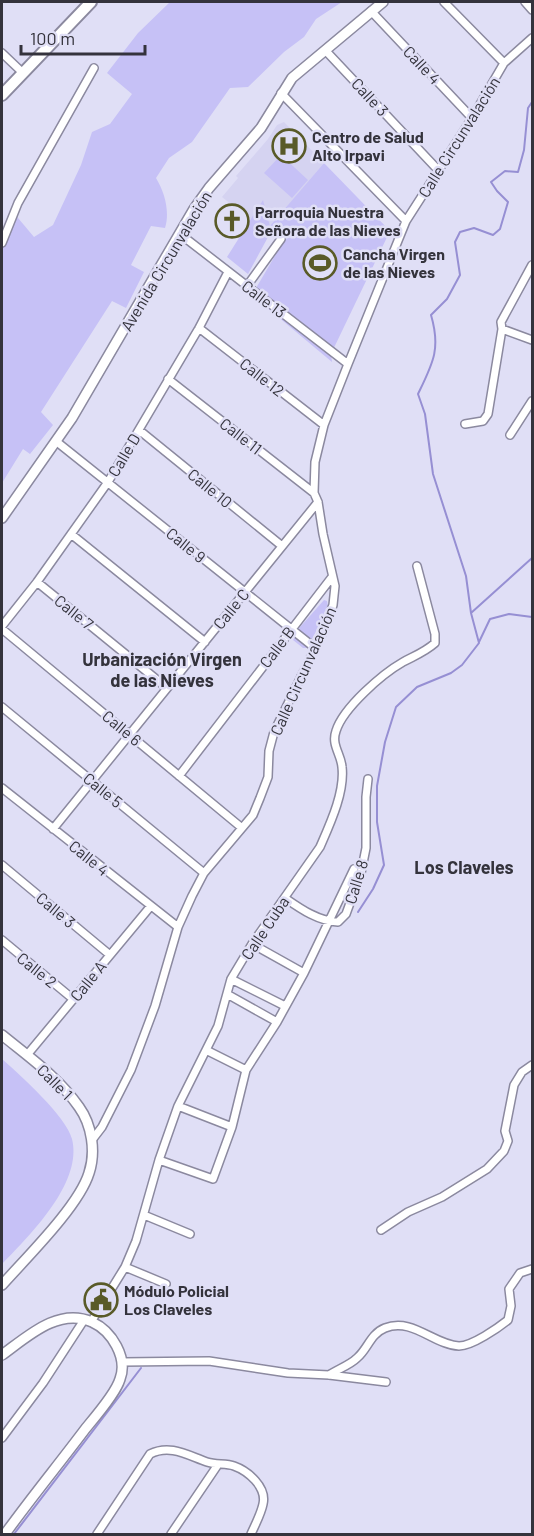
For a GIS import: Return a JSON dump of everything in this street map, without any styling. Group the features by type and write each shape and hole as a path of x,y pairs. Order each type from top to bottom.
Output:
{"main road":[{"path":"2,95 92,2"}],"street":[{"name":"Avenida Circunvalación","path":"2,518 57,442 194,209 209,188 261,128 292,78 383,2"},
{"path":"444,2 504,63"},
{"path":"525,2 532,10"},
{"name":"Calle 4","path":"371,11 472,118"},
{"name":"Calle Circunvalación","path":"92,1140 102,1126 131,1070 155,1006 178,927 204,873 253,815 268,777 269,751 274,732 333,605 335,586 318,502 314,493 315,462 324,425 348,364 406,221 504,63 532,38"},
{"name":"Calle 3","path":"325,50 439,171"},
{"path":"2,53 23,73"},
{"path":"2,243 18,203 94,68"},
{"path":"281,93 406,221"},
{"name":"Calle 13","path":"180,234 348,364"},
{"path":"247,286 281,238"},
{"path":"465,424 483,421 488,414 502,329 501,322 532,265"},
{"name":"Calle D","path":"2,628 108,482 199,328 228,272"},
{"name":"Calle 12","path":"199,328 324,425"},
{"path":"502,329 532,340"},
{"name":"Calle 11","path":"168,379 314,493"},
{"path":"510,435 532,401"},
{"name":"Calle 10","path":"138,430 282,546"},
{"name":"Calle 9","path":"57,442 315,648"},
{"name":"Calle C","path":"53,829 318,502"},
{"path":"71,534 205,642"},
{"name":"Calle Cuba","path":"2,1438 125,1267 178,1107 218,1026 231,979 252,944 320,847 336,808 342,766 334,741 336,729 348,710 379,680 435,643 435,634 417,566"},
{"name":"Calle B","path":"179,776 332,577"},
{"name":"Calle 7","path":"37,582 167,688"},
{"name":"Calle 6","path":"2,628 242,828"},
{"name":"Calle 5","path":"2,707 204,873"},
{"name":"Calle 8","path":"285,898 319,919 329,922 338,922 346,914 361,873 366,848 368,779"},
{"name":"Calle 4","path":"2,788 178,927"},
{"name":"Calle 3","path":"2,865 110,955"},
{"path":"159,1160 213,1179 232,1127 246,1070 277,1022 304,973 354,869"},
{"name":"Calle A","path":"27,1055 150,907"},
{"name":"Calle 2","path":"2,940 73,999"},
{"path":"252,944 304,973"},
{"path":"231,979 285,1006"},
{"path":"227,994 277,1022"},
{"name":"Calle 1","path":"2,1035 50,1075 80,1107 89,1126 92,1140"},
{"path":"206,1050 246,1070"},
{"path":"381,1230 408,1212 442,1197 487,1169 504,1151 508,1141 505,1131 514,1084 522,1072 532,1065"},
{"path":"178,1107 232,1127"},
{"path":"2,1285 81,1193 90,1171 92,1140"},
{"path":"144,1215 190,1234"},
{"path":"125,1267 166,1284"},
{"path":"329,1375 357,1358 372,1337 386,1327 405,1326 424,1332 443,1343 461,1346 470,1344 508,1320 511,1305 509,1289 513,1280 532,1269"},
{"path":"2,1355 45,1325 71,1318 88,1321 102,1328 112,1340 123,1362 120,1380 100,1410 5,1531"},
{"path":"123,1362 209,1361 386,1382"},
{"path":"97,1534 150,1454 159,1449 169,1448 218,1466 232,1465 254,1479 261,1489 264,1503 251,1534"},
{"path":"171,1534 218,1466"}],"shaded area":[{"path":"170,2 342,2 316,19 304,37 284,52 248,87 230,88 192,142 169,158 156,178 166,203 165,228 151,226 131,265 144,272 126,308 112,301 41,412 53,425 30,454 23,449 2,483 2,248 13,212 34,237 53,225 81,165 92,132 110,124 132,94 107,73 138,33"},
{"path":"284,122 324,163 270,227 263,201 251,220 222,197 277,125"},
{"path":"281,155 308,180 292,198 264,173"},
{"name":"Cancha Virgen de las Nieves","path":"324,163 390,231 331,354 332,362 252,295 286,237 274,226 248,274 227,257 263,200 270,226"},
{"path":"324,600 327,601 328,606 308,648 303,648 293,640 293,635"},
{"path":"2,1059 42,1096 61,1119 72,1139 73,1156 70,1173 51,1208 2,1264"}],"waterway":[{"path":"358,912 373,889 384,865 377,822 377,786 385,742 396,707 417,687 451,673 462,665 479,643 471,613 466,576 433,474 425,414 418,394 434,356 435,337 431,315 447,299 460,275 455,242 460,232 474,228 493,235 500,229 508,202 491,182 505,171 518,172 524,150 528,108 532,102"},
{"path":"471,613 532,558"},
{"path":"479,642 490,619 509,614 532,617"},
{"path":"14,1534 141,1368"}],"place":[{"name":"Centro de Salud Alto Irpavi","path":"289,146"},
{"name":"Parroquia Nuestra Señora de las Nieves","path":"232,221"},
{"name":"Cancha Virgen de las Nieves","path":"320,263"},
{"name":"Módulo Policial Los Claveles","path":"101,1300"}],"district":[{"name":"Urbanización Virgen de las Nieves","path":"162,670"},
{"name":"Los Claveles","path":"464,868"}]}
